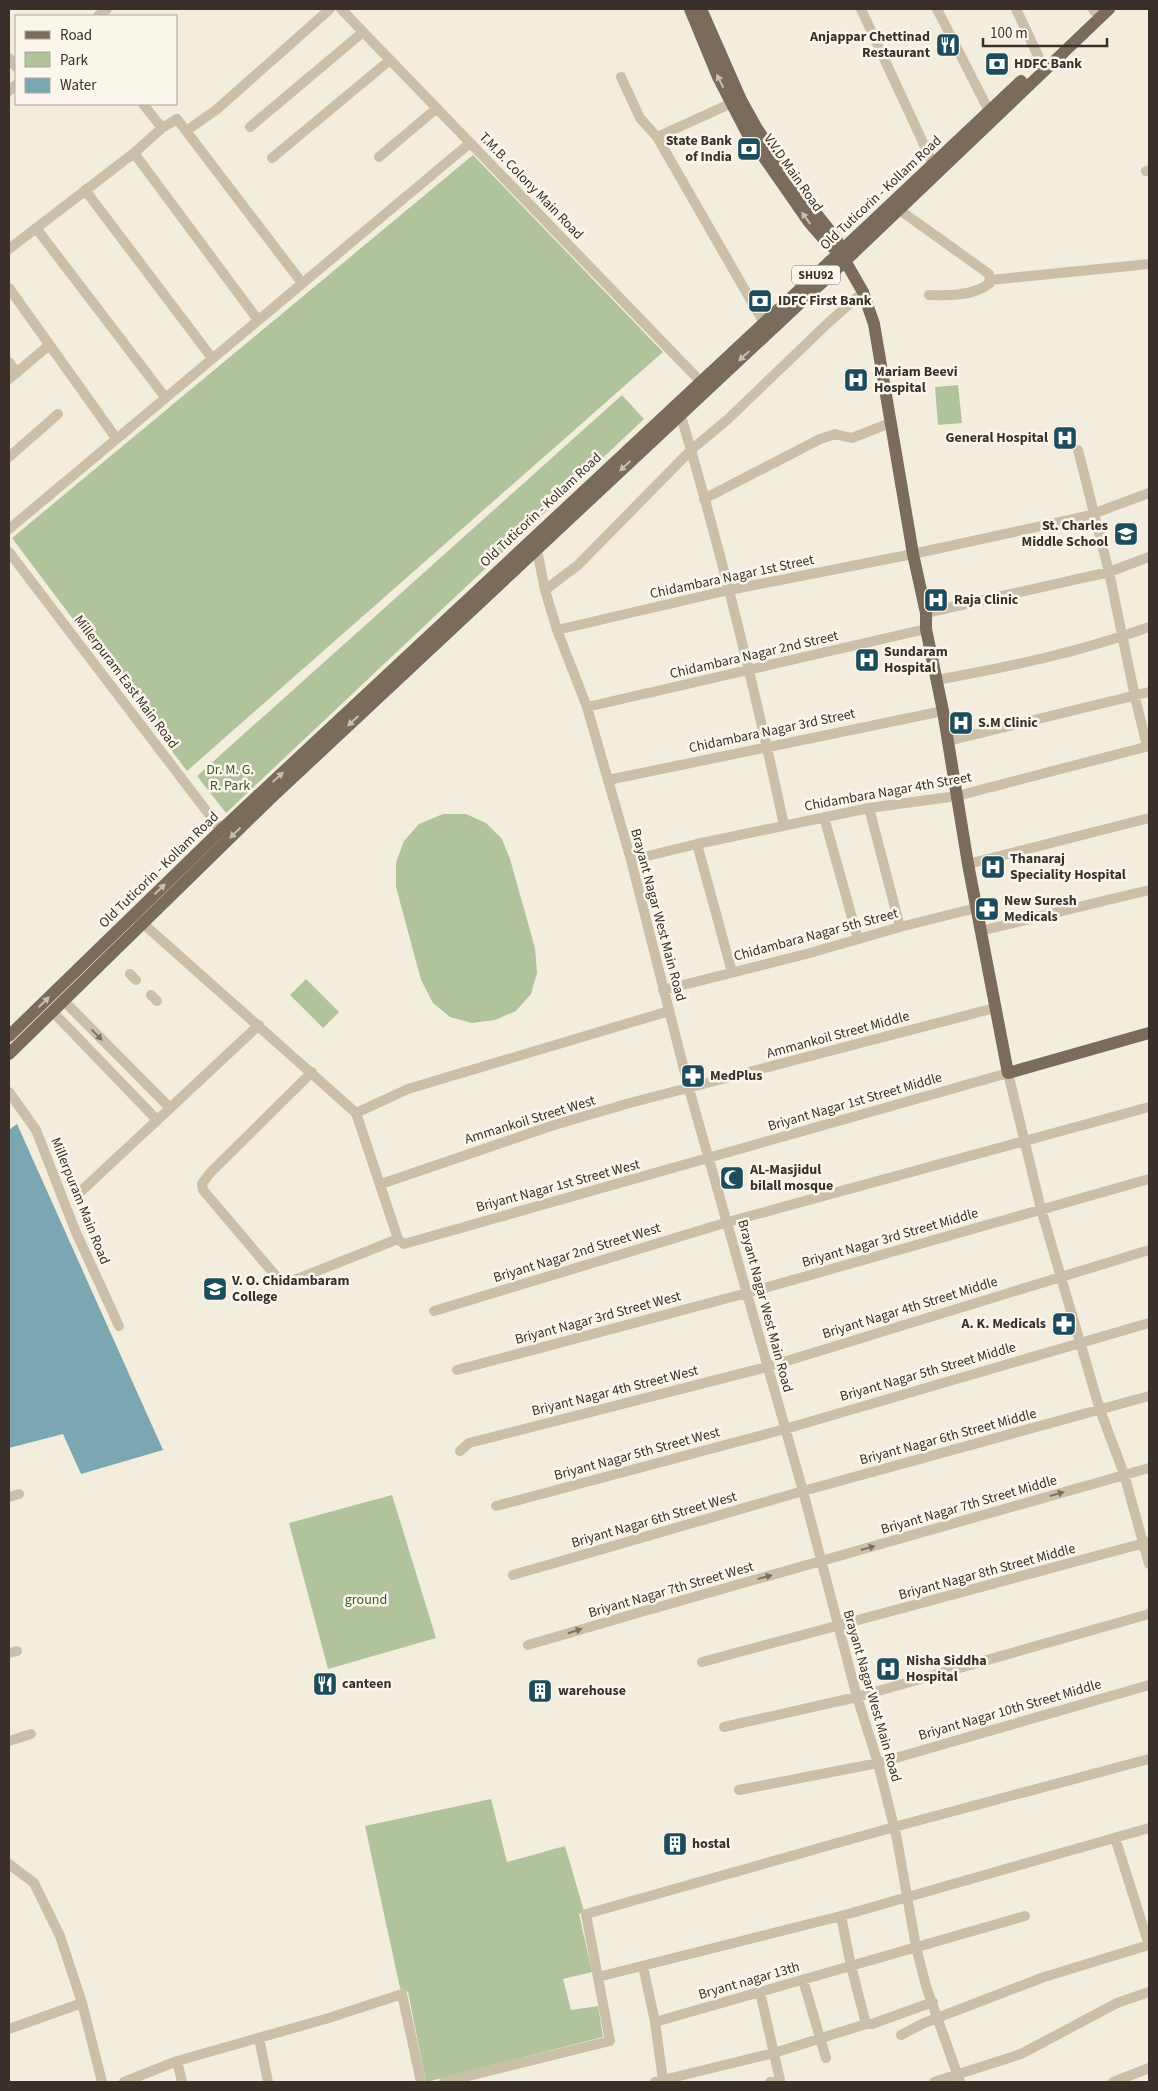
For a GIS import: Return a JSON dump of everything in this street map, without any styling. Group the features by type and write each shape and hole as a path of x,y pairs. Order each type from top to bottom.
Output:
{"main road":[{"name":"V.V.D Main Road","path":"690,9 718,77 736,102"},
{"name":"V.V.D Main Road","path":"701,9 747,133 809,222 842,257 863,292 874,324 913,554 926,613 926,628 943,711 968,864 1008,1073"},
{"path":"895,207 1109,9"},
{"name":"Old Tuticorin - Kollam Road","path":"9,1036 138,919 221,830 679,409 701,382 764,323 842,257 895,207 933,164 1095,10"},
{"path":"679,409 842,257"},
{"path":"9,1054 63,1000 138,919 270,799 535,543"},
{"path":"1008,1073 1149,1033"}],"street":[{"path":"186,131 216,110 330,9"},
{"name":"T.M.B. Colony Main Road","path":"340,9 701,382"},
{"path":"861,9 933,164"},
{"path":"938,9 989,112"},
{"path":"1016,9 1041,62"},
{"path":"250,127 363,32"},
{"path":"272,158 390,60"},
{"path":"621,77 640,118 657,137 764,323"},
{"path":"657,137 736,102"},
{"path":"144,105 162,128"},
{"path":"379,157 437,108"},
{"path":"9,249 134,153 162,128 177,119 302,283"},
{"path":"9,529 470,143"},
{"path":"134,153 258,320"},
{"path":"85,190 212,358"},
{"path":"895,207 974,262 988,274 990,280 990,283 982,288 966,293 950,296 929,295"},
{"path":"36,228 166,397"},
{"path":"990,280 1149,264"},
{"path":"9,288 48,346 116,438"},
{"path":"545,590 578,565 691,450 727,420 863,292"},
{"path":"9,362 13,376 48,346"},
{"path":"679,409 730,590 784,825"},
{"path":"9,456 58,414"},
{"path":"704,499 820,438 835,434 852,438 890,423"},
{"path":"1078,450 1109,572 1135,696 1148,746"},
{"name":"Chidambara Nagar 1st Street","path":"556,630 730,590 913,554 1095,513 1149,493"},
{"name":"Brayant Nagar West Main Road","path":"535,543 556,630 587,707 608,780 689,1089 748,1293 857,1696 878,1763 894,1827 916,1947 926,1986 959,2078"},
{"name":"Millerpuram East Main Road","path":"9,552 221,830"},
{"path":"926,613 1109,572 1149,557"},
{"path":"937,680 1022,664 1122,637 1149,627"},
{"name":"Chidambara Nagar 2nd Street","path":"587,707 926,628"},
{"path":"948,741 1149,692"},
{"name":"Chidambara Nagar 3rd Street","path":"608,780 943,711"},
{"name":"Chidambara Nagar 4th Street","path":"630,860 869,808 957,796 1148,746"},
{"path":"869,808 900,927"},
{"path":"824,817 858,939"},
{"path":"968,864 1149,818"},
{"path":"697,844 732,972"},
{"path":"980,931 1149,890"},
{"name":"Chidambara Nagar 5th Street","path":"663,990 976,908"},
{"path":"138,919 312,1072 356,1113 398,1239 292,1281 281,1282 203,1190 202,1184 210,1173 312,1072"},
{"path":"63,1000 170,1108"},
{"name":"Ammankoil Street Middle","path":"689,1089 995,1008"},
{"path":"52,1011 157,1120"},
{"path":"356,1113 408,1089 669,1011"},
{"path":"77,1195 259,1025"},
{"path":"1008,1073 1041,1209 1100,1410 1124,1474 1146,1542 1149,1564"},
{"name":"Briyant Nagar 1st Street Middle","path":"709,1158 1008,1073"},
{"name":"Ammankoil Street West","path":"381,1184 551,1126 626,1104 689,1089"},
{"name":"Millerpuram Main Road","path":"9,1092 36,1130 76,1230 119,1326"},
{"name":"Briyant Nagar 2nd Street West","path":"434,1311 728,1222 1149,1107"},
{"name":"Briyant Nagar 1st Street West","path":"398,1239 404,1244 709,1158"},
{"name":"Briyant Nagar 3rd Street Middle","path":"748,1293 1149,1179"},
{"name":"Briyant Nagar 4th Street Middle","path":"767,1366 1149,1250"},
{"name":"Briyant Nagar 3rd Street West","path":"456,1370 748,1293"},
{"name":"Briyant Nagar 5th Street Middle","path":"784,1428 1149,1323"},
{"name":"Briyant Nagar 4th Street West","path":"460,1451 469,1443 767,1366"},
{"name":"Briyant Nagar 6th Street Middle","path":"802,1491 1149,1396"},
{"name":"Briyant Nagar 5th Street West","path":"496,1506 784,1428"},
{"name":"Briyant Nagar 7th Street Middle","path":"821,1562 1149,1468"},
{"name":"Briyant Nagar 6th Street West","path":"513,1575 802,1491"},
{"name":"Briyant Nagar 8th Street Middle","path":"702,1662 1146,1542"},
{"name":"Briyant Nagar 7th Street West","path":"528,1645 821,1562"},
{"path":"724,1726 857,1696 1149,1614"},
{"name":"Briyant Nagar 10th Street Middle","path":"739,1790 878,1763 1149,1685"},
{"path":"9,1741 31,1734"},
{"path":"444,2082 610,2041 586,1914 894,1827 1149,1759"},
{"path":"598,1977 841,1916 1149,1828"},
{"path":"901,2035 1044,1977 1149,1945 1115,1838"},
{"path":"9,1864 34,1883 60,1936 82,2003 102,2082"},
{"path":"841,1916 851,1966 866,2024"},
{"name":"Bryant nagar 13th","path":"655,2022 1025,1916"},
{"path":"643,1966 655,2022 660,2082 822,2039 866,2024 872,2024 933,2002"},
{"path":"803,1980 822,2039 826,2058"},
{"path":"760,1992 780,2080 770,2082"},
{"path":"934,2082 959,2078 1021,2054 1117,2003 1149,1992"},
{"path":"124,2082 177,2061 402,1994 421,2082"},
{"path":"9,2029 82,2003"},
{"path":"259,2038 268,2082"},
{"path":"177,2061 182,2082"},
{"path":"1113,2082 1149,2068"}],"green space":[{"path":"473,155 663,352 187,771 12,538"},
{"path":"958,385 962,423 938,425 935,387"},
{"name":"Dr. M. G. R. Park","path":"622,395 644,419 226,813 197,776"},
{"path":"443,814 466,814 486,823 502,839 510,859 535,948 537,973 531,994 516,1011 495,1020 472,1023 450,1017 433,1003 421,980 396,887 396,862 404,841 419,824"},
{"path":"306,979 339,1012 323,1028 290,995"},
{"name":"ground","path":"392,1495 436,1638 328,1669 289,1523"},
{"path":"491,1799 507,1862 565,1846 584,1911 579,1914 592,1972 563,1979 571,2010 598,2006 603,2037 426,2082 408,1992 400,1988 365,1826"}],"water":[{"path":"17,1124 163,1450 81,1474 63,1434 9,1448 9,1130"}],"place":[{"name":"Anjappar Chettinad Restaurant","path":"948,45"},
{"name":"HDFC Bank","path":"997,64"},
{"name":"State Bank of India","path":"749,149"},
{"name":"IDFC First Bank","path":"760,301"},
{"name":"Mariam Beevi Hospital","path":"856,380"},
{"name":"General Hospital","path":"1065,438"},
{"name":"St. Charles Middle School","path":"1126,534"},
{"name":"Raja Clinic","path":"936,600"},
{"name":"Sundaram Hospital","path":"867,660"},
{"name":"S.M Clinic","path":"961,723"},
{"name":"Thanaraj Speciality Hospital","path":"993,867"},
{"name":"New Suresh Medicals","path":"987,909"},
{"name":"MedPlus","path":"693,1076"},
{"name":"AL-Masjidul bilall mosque","path":"732,1178"},
{"name":"V. O. Chidambaram College","path":"215,1289"},
{"name":"A. K. Medicals","path":"1064,1324"},
{"name":"Nisha Siddha Hospital","path":"888,1669"},
{"name":"canteen","path":"325,1684"},
{"name":"warehouse","path":"540,1691"},
{"name":"hostal","path":"675,1844"}]}
